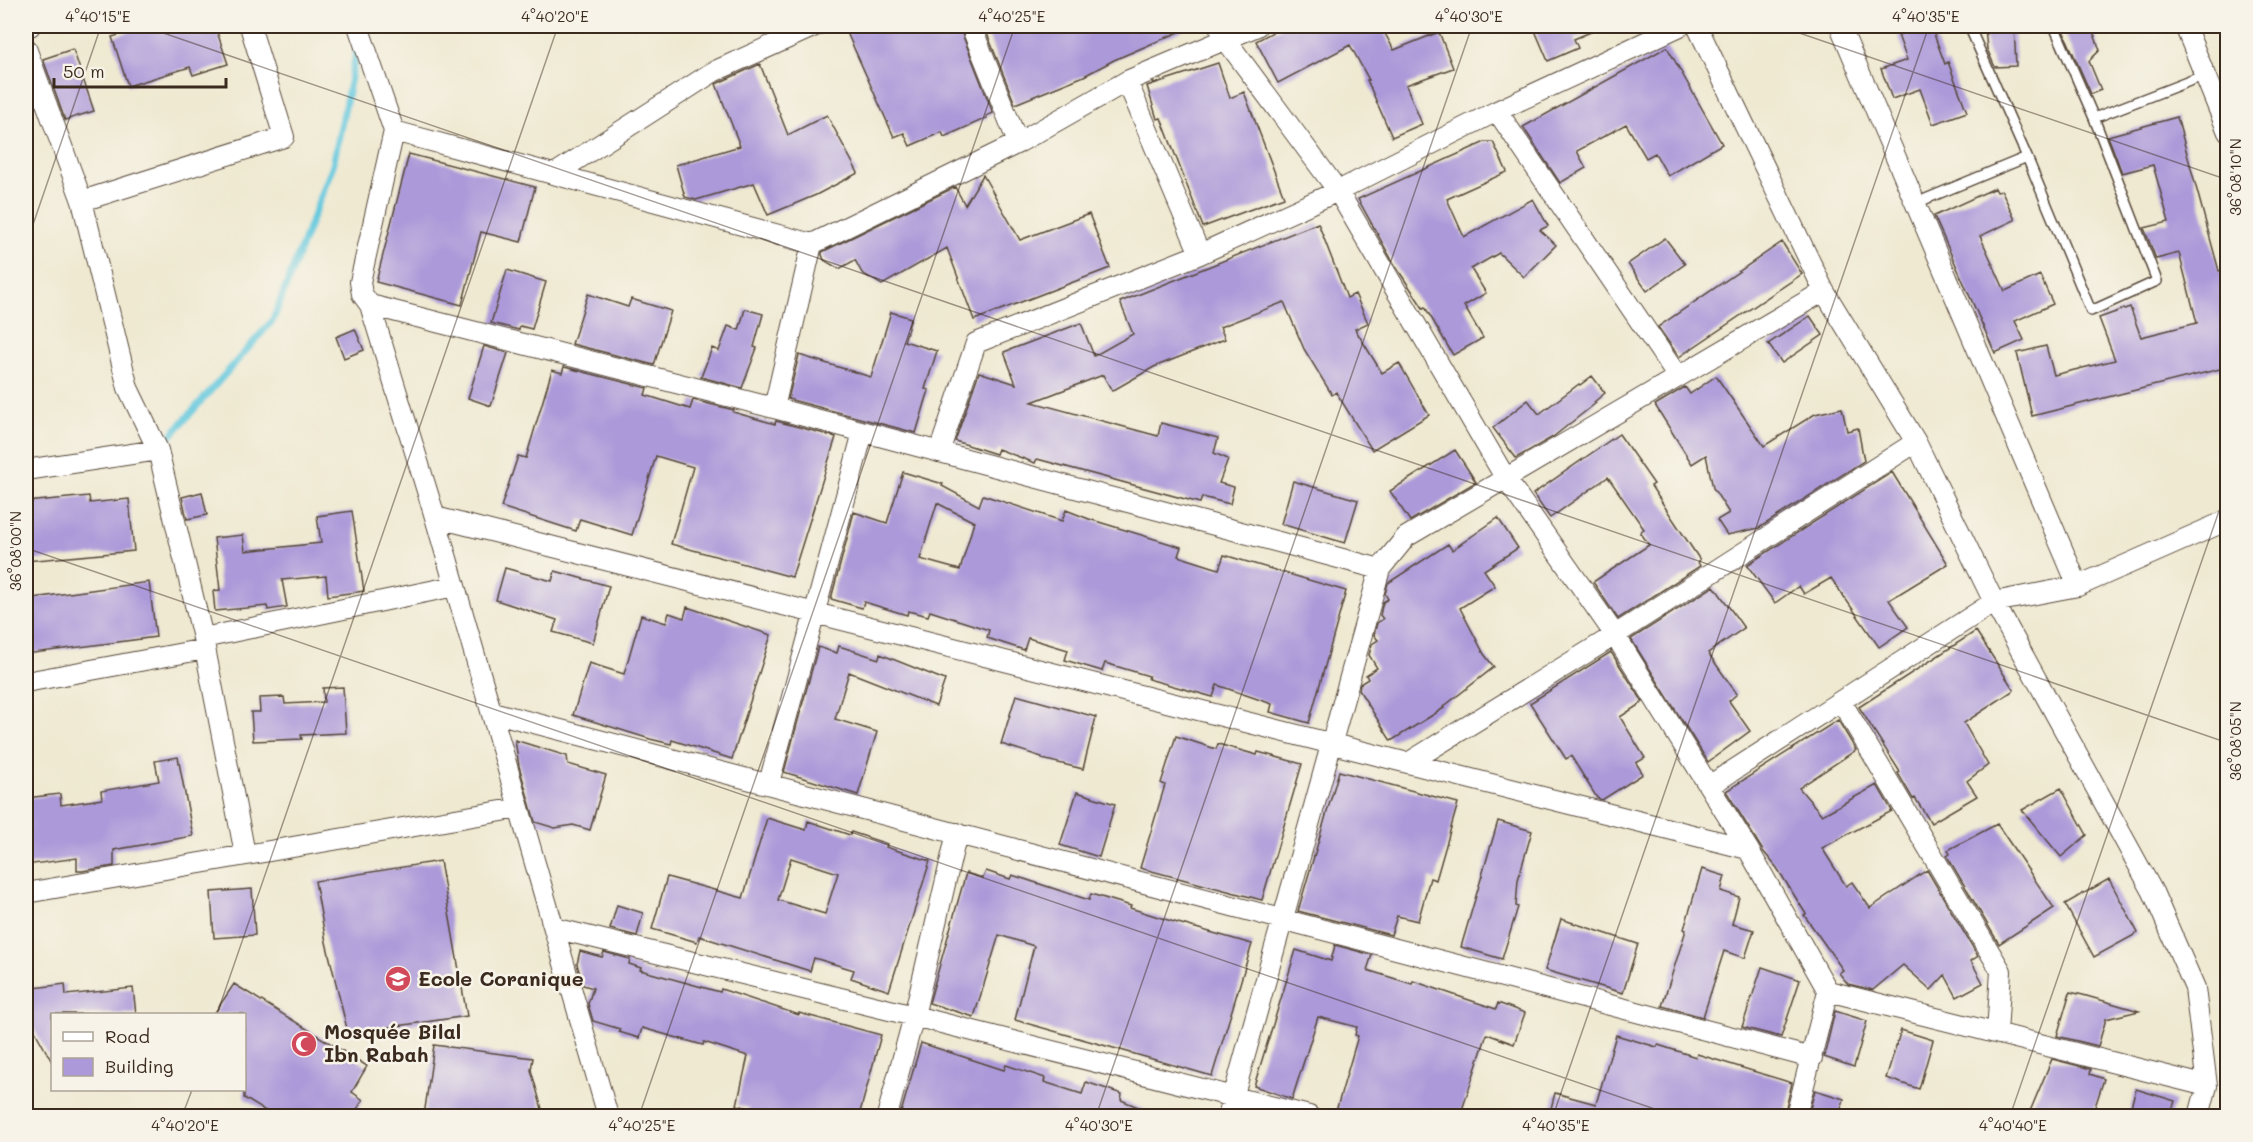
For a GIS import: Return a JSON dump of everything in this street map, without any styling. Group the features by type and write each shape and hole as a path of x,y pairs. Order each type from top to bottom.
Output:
{"street":[{"path":"26,27 30,26"},
{"path":"82,201 284,137 250,26"},
{"path":"358,26 394,131 360,282 362,294 370,304 435,517 608,1116"},
{"path":"556,174 713,72 815,26"},
{"path":"971,26 1018,143"},
{"path":"394,131 812,244 1018,143 1127,81 1222,33 1257,26"},
{"path":"939,452 976,344 1200,254 1680,26"},
{"path":"1697,26 1824,291 1916,442 1994,602 2153,892 2195,988 2207,1086 2199,1116"},
{"path":"1840,26 2078,586"},
{"path":"2185,26 2228,132"},
{"path":"1222,33 1338,190 1506,478 1615,635 1748,849 1828,991 1796,1116"},
{"path":"26,48 82,201 128,388 158,450 204,643 245,854"},
{"path":"1127,81 1200,254"},
{"path":"1497,111 1678,377"},
{"path":"774,408 812,244"},
{"path":"1230,1108 1380,569 1406,537 1824,291"},
{"path":"370,304 774,408 1380,569"},
{"path":"769,783 863,432"},
{"path":"1408,763 1615,635 1916,442"},
{"path":"26,470 158,450"},
{"path":"435,517 1748,849"},
{"path":"1709,786 1994,602 2078,586 2228,520"},
{"path":"26,682 455,586"},
{"path":"1841,701 2001,970 1997,1033"},
{"path":"492,712 769,783 1282,921 1812,1058"},
{"path":"26,893 519,808"},
{"path":"887,1116 914,1016 957,833"},
{"path":"554,928 914,1016 1230,1108 1310,1116"},
{"path":"1828,991 2207,1086"}],"lane":[{"path":"1969,26 2091,311 2157,281 2094,118 2054,26"},
{"path":"2094,118 2205,75"},
{"path":"1916,203 2027,157"}],"building":[{"path":"149,26 215,26 228,64 193,75 190,67 128,86 112,37"},
{"path":"844,26 959,26 993,113 986,116 987,118 944,137 942,132 910,146 904,133 894,137"},
{"path":"984,26 1193,26 1114,60 1084,76 1015,104"},
{"path":"1284,26 1387,26 1382,28 1394,50 1439,32 1453,68 1406,85 1422,124 1392,137 1367,80 1369,80 1350,45 1278,83 1256,41"},
{"path":"1533,26 1605,26 1574,39 1578,48 1548,61"},
{"path":"1906,26 1931,26 1967,112 1933,124 1920,89 1892,99 1881,69 1907,60 1898,35 1908,31"},
{"path":"2014,26 2016,66 1995,67 1987,49 1985,28"},
{"path":"2061,26 2091,26 2100,50 2089,61 2101,90 2091,94"},
{"path":"1667,47 1722,144 1668,176 1655,153 1646,158 1626,124 1577,151 1586,168 1560,183 1523,127"},
{"path":"73,49 94,111 65,120 43,59"},
{"path":"1218,63 1230,98 1244,92 1284,197 1203,227 1161,118 1157,119 1147,86"},
{"path":"760,64 788,135 827,115 858,173 816,195 768,215 754,183 696,200 685,197 676,165 740,146 716,84"},
{"path":"2177,117 2219,271 2224,270 2228,285 2228,367 2032,416 2017,353 2046,346 2054,375 2115,360 2099,318 2130,307 2141,337 2197,323 2179,253 2156,259 2144,228 2169,222 2153,165 2122,173 2108,136"},
{"path":"1485,142 1493,142 1507,172 1447,199 1464,237 1533,199 1548,226 1540,230 1556,245 1524,277 1499,253 1471,269 1486,293 1464,306 1483,338 1453,355 1425,307 1423,308 1393,262 1358,199"},
{"path":"409,154 535,187 521,242 481,232 462,305 376,282"},
{"path":"983,175 1020,240 1089,214 1110,268 974,320 947,248 882,285 862,273 855,260 839,269 824,260 822,252 955,187 965,205"},
{"path":"1995,188 1997,192 2002,191 2015,220 1980,236 2005,291 2040,275 2053,304 2015,321 2024,340 1995,353 1934,216"},
{"path":"1318,223 1347,298 1355,294 1368,323 1355,329 1382,373 1399,363 1429,415 1372,450 1336,392 1332,395 1304,349 1284,302 1220,327 1225,339 1154,367 1112,391 1103,375 1032,402 1158,436 1161,423 1218,438 1214,453 1228,459 1219,483 1234,487 1230,504 1202,497 1200,503 1037,459 1035,463 998,449 996,454 955,441 979,372 1016,384 1004,352 1081,323 1094,356 1133,334 1120,302"},
{"path":"1665,238 1685,264 1647,291 1628,264"},
{"path":"1782,242 1802,274 1679,357 1658,327"},
{"path":"507,270 546,282 532,329 520,326 519,330 491,323"},
{"path":"588,294 628,307 631,299 671,311 654,365 572,344"},
{"path":"745,309 763,314 754,347 757,348 742,388 701,377 712,348 719,351 728,326 739,330"},
{"path":"891,312 911,318 904,341 937,351 925,389 929,390 916,433 788,399 799,355 871,377"},
{"path":"1810,316 1823,335 1782,363 1768,344"},
{"path":"355,329 364,350 344,358 336,337"},
{"path":"484,346 508,353 491,406 468,398"},
{"path":"564,367 647,388 645,395 690,409 693,400 734,410 733,412 775,424 776,421 836,437 792,577 671,544 693,467 656,456 632,535 580,519 576,531 501,507 518,456 526,458 552,370 562,373"},
{"path":"1592,376 1605,393 1594,402 1596,403 1553,437 1516,458 1493,428 1528,400 1539,414"},
{"path":"1716,376 1764,446 1815,414 1842,408 1847,431 1858,428 1864,461 1759,528 1727,535 1717,520 1729,513 1713,488 1706,455 1692,464 1655,405 1685,387 1690,394"},
{"path":"1619,434 1654,484 1651,486 1700,560 1698,562 1700,566 1618,619 1593,582 1649,545 1640,532 1644,529 1608,477 1550,518 1533,494"},
{"path":"1455,450 1476,482 1410,521 1390,491"},
{"path":"903,472 943,484 942,486 979,506 983,495 1062,521 1066,510 1181,547 1178,556 1219,569 1224,555 1346,591 1309,723 1270,712 1272,704 1217,685 1213,697 1148,679 1149,676 1105,663 1102,671 1065,660 1068,650 1028,638 1024,650 987,638 989,630 930,611 928,616 908,611 907,615 864,602 862,608 831,599 854,512 887,523","holes":["937,503 974,522 960,570 920,559"]},
{"path":"1892,472 1948,564 1889,600 1908,627 1879,647 1831,578 1804,594 1799,586 1775,603 1747,565"},
{"path":"1293,481 1358,500 1345,543 1281,524"},
{"path":"202,492 207,515 187,519 182,497"},
{"path":"89,496 90,503 129,499 134,551 26,561 26,502"},
{"path":"352,511 364,591 328,596 326,576 282,580 287,607 268,610 267,606 215,611 213,591 220,590 214,538 243,535 245,551 321,543 317,516"},
{"path":"1498,518 1518,548 1484,570 1495,586 1460,608 1484,654 1494,667 1444,708 1391,741 1359,690 1360,684 1368,679 1366,675 1377,668 1369,655 1372,644 1378,640 1374,635 1377,623 1383,619 1380,615 1383,602 1388,599 1385,594 1388,583 1448,544 1452,550"},
{"path":"505,568 552,581 555,571 609,586 593,643 553,632 557,620 496,600"},
{"path":"149,582 156,637 26,654 26,599"},
{"path":"1714,586 1744,628 1708,653 1737,694 1729,701 1750,731 1708,762 1631,639"},
{"path":"687,607 771,635 732,759 672,740 671,744 650,739 573,715 589,663 624,674 641,615 666,623 669,613 684,618"},
{"path":"1976,631 2014,690 1964,723 1988,765 1967,781 1977,796 1931,823 1915,798 1913,799 1898,773 1900,772 1859,707"},
{"path":"839,646 879,659 880,654 945,680 936,706 849,672 835,719 877,732 858,795 784,772 818,647 837,653"},
{"path":"1611,652 1643,702 1620,717 1645,758 1636,763 1643,774 1602,800 1597,798 1571,756 1566,759 1530,703"},
{"path":"343,687 346,733 301,735 302,739 253,741 251,712 260,712 259,698 284,697 285,704 324,702 323,688"},
{"path":"1016,695 1096,717 1083,769 1042,759 1042,757 1001,744"},
{"path":"1838,720 1856,750 1799,788 1822,815 1877,785 1892,811 1822,848 1846,886 1852,882 1870,908 1927,870 1978,956 1971,961 1983,983 1957,997 1945,975 1931,990 1903,965 1873,990 1848,984 1839,973 1843,970 1804,915 1806,914 1726,791"},
{"path":"1176,736 1216,749 1218,744 1302,764 1262,900 1140,868 1165,785 1161,783"},
{"path":"515,740 567,756 568,764 606,775 590,830 573,825 555,828 535,822 519,766"},
{"path":"178,757 193,836 114,850 114,866 77,871 77,858 26,865 26,798 60,794 61,805 102,799 101,791 159,781 155,761"},
{"path":"1339,771 1458,803 1436,880 1430,878 1418,921 1397,916 1391,935 1298,911"},
{"path":"2061,788 2087,835 2061,857 2022,810"},
{"path":"1077,792 1115,804 1099,857 1060,845"},
{"path":"767,818 806,830 808,821 850,835 851,832 887,844 886,847 930,861 889,991 851,978 854,970 814,958 810,971 699,936 697,942 652,929 667,877 743,898","holes":["791,858 838,873 825,914 778,900"]},
{"path":"1498,821 1532,831 1518,880 1516,906 1518,907 1502,959 1461,947"},
{"path":"1997,824 2054,908 1999,944 1947,856 1950,854 1948,850"},
{"name":"Ecole Coranique","path":"440,861 467,1016 348,1033 326,942 315,881"},
{"path":"1702,869 1725,876 1721,891 1739,897 1732,924 1754,930 1745,958 1724,951 1703,1017 1662,1006"},
{"path":"986,871 1010,879 1012,875 1089,900 1091,894 1171,921 1252,944 1212,1076 1015,1020 1034,946 999,935 974,1017 929,1003 966,873 983,878"},
{"path":"2109,879 2138,933 2094,957 2065,904"},
{"path":"252,889 255,935 214,938 211,892"},
{"path":"617,905 643,913 637,936 610,929"},
{"path":"1561,919 1638,944 1623,993 1545,970"},
{"path":"1335,945 1372,955 1367,970 1412,984 1413,981 1496,1009 1498,1003 1525,1013 1514,1044 1487,1034 1460,1116 1356,1116 1336,1111 1358,1036 1355,1035 1357,1027 1318,1017 1292,1099 1254,1086 1296,950 1331,961"},
{"path":"580,951 602,957 604,952 630,959 629,964 641,968 640,970 720,992 721,989 799,1015 799,1013 881,1035 859,1116 746,1116 749,1108 737,1105 748,1056 704,1042 703,1045 642,1028 639,1038 619,1032 620,1029 593,1021 588,1004 593,988 583,985 577,964"},
{"path":"1762,967 1800,980 1781,1037 1742,1027"},
{"path":"65,984 66,995 133,988 136,1013 51,1013 51,1060 26,1015 26,989"},
{"path":"234,984 367,1066 352,1092 363,1100 353,1116 274,1116 244,1098 244,1091 246,1091 246,1013 215,1013"},
{"path":"2070,992 2139,1011 2106,1019 2098,1046 2057,1036"},
{"path":"1835,1011 1867,1021 1854,1067 1824,1057"},
{"path":"1901,1030 1933,1040 1919,1089 1886,1078"},
{"path":"1616,1035 1696,1057 1697,1054 1792,1083 1784,1116 1549,1116 1555,1093 1596,1104"},
{"path":"921,1043 1004,1070 1006,1065 1045,1078 1044,1082 1082,1094 1086,1082 1122,1094 1121,1100 1160,1116 900,1116"},
{"path":"434,1045 533,1058 531,1070 544,1116 424,1116"},
{"path":"2052,1059 2091,1069 2090,1074 2104,1079 2092,1116 2028,1116"},
{"path":"2136,1089 2175,1101 2170,1116 2128,1116"},
{"path":"1815,1090 1844,1099 1839,1116 1808,1116"}],"waterway":[{"path":"159,449 273,320 333,165 358,43"}],"place":[{"name":"Ecole Coranique","path":"398,979"},
{"name":"Mosquée Bilal Ibn Rabah","path":"304,1044"}]}
